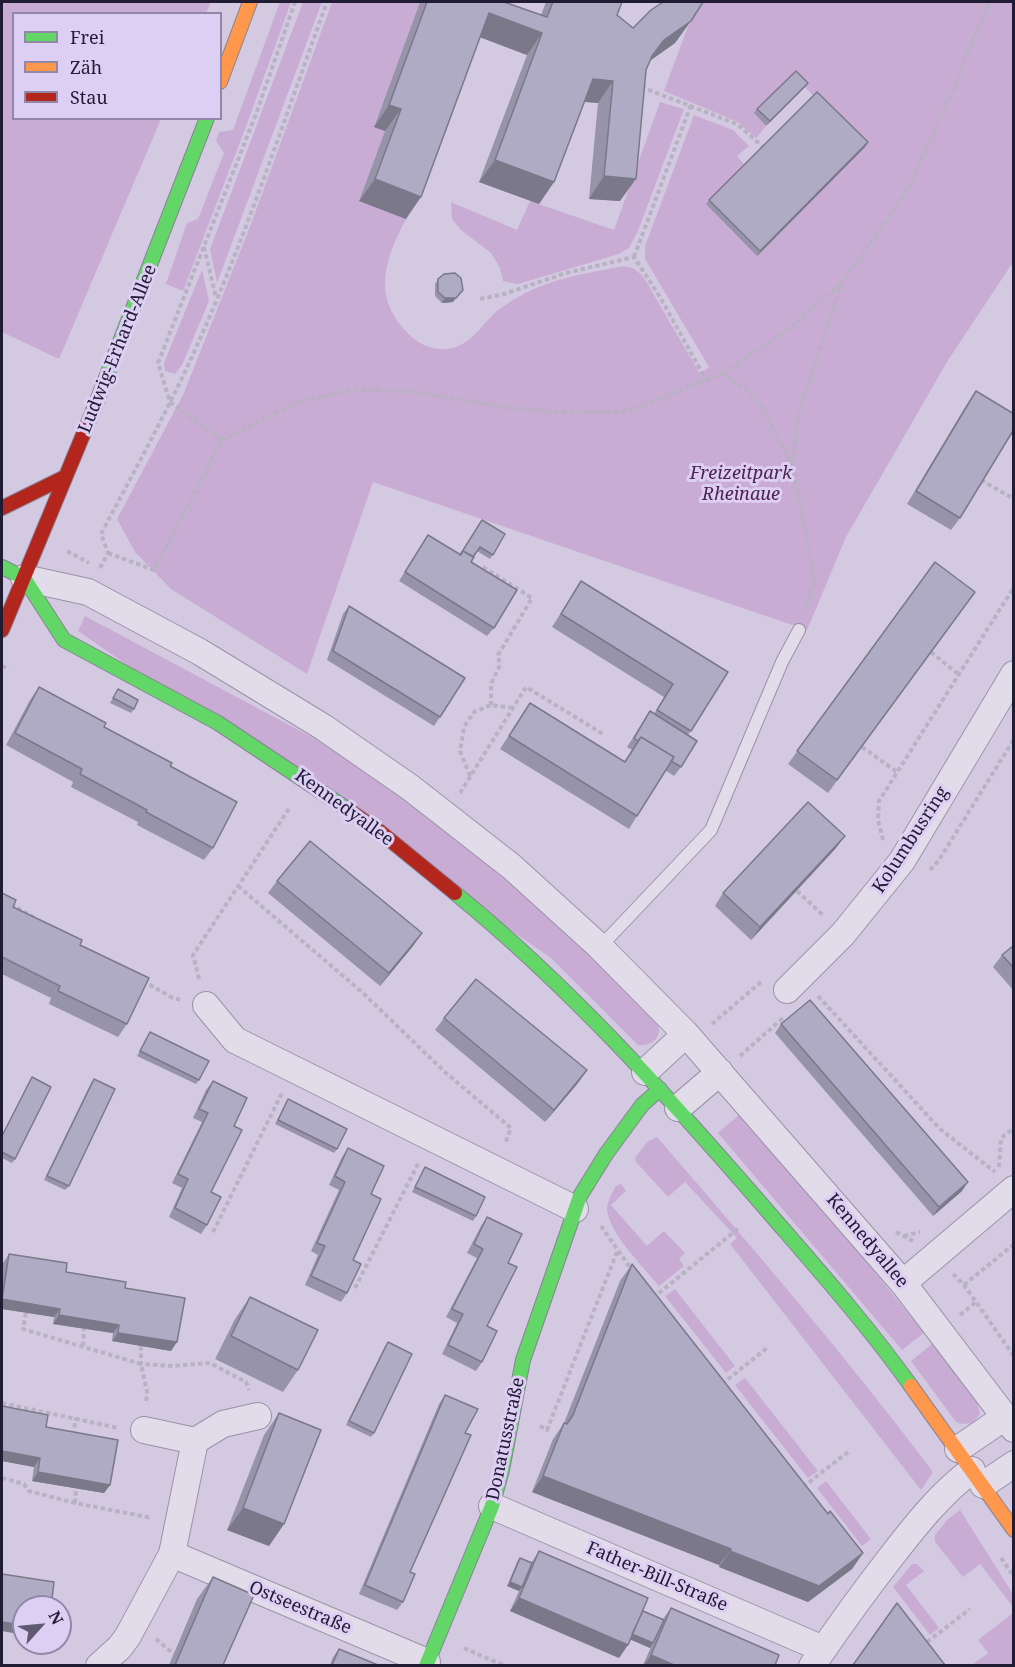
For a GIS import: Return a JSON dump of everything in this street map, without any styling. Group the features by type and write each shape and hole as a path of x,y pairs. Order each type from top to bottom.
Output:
{"street":[{"path":"222,77 250,2"},
{"name":"Ludwig-Erhard-Allee","path":"2,630 13,572 66,477 206,120"},
{"path":"2,508 66,477"},
{"name":"Kennedyallee","path":"13,572 64,640 218,723 308,781 378,831 478,912 546,972 678,1108 855,1314 896,1364 1014,1530"},
{"name":"Kennedyallee","path":"13,572 88,592 200,652 323,727 411,788 512,867 600,947 698,1030 729,1065 903,1282 1009,1423 957,1449"},
{"name":"Kolumbusring","path":"787,1001 902,861 1014,674"},
{"path":"206,1005 235,1040 496,1168 577,1203"},
{"path":"652,1080 698,1030"},
{"path":"678,1108 729,1065"},
{"name":"Donatusstraße","path":"427,1664 492,1506 502,1470 523,1360 577,1203 606,1154 642,1105 652,1080"},
{"path":"903,1282 1006,1182"},
{"path":"144,1430 195,1441 224,1424 258,1416"},
{"path":"99,1665 120,1647 128,1636 172,1554 195,1441"},
{"path":"817,1657 910,1532 953,1484 1014,1464"},
{"name":"Father-Bill-Straße","path":"492,1506 817,1657"},
{"name":"Ostseestraße","path":"172,1554 427,1664"}],"lane":[{"path":"600,947 711,830 782,662 799,630"}],"path":[{"path":"222,440 170,402 158,363 255,114 295,2"},
{"path":"100,568 108,553 101,534 170,402 217,299 297,89 327,2"},
{"path":"108,553 154,570 222,440 300,401 357,389 414,392 510,408 570,413 629,411 723,373 778,337 842,283 906,194 957,82 990,2"},
{"path":"634,84 737,124 762,146"},
{"path":"634,257 691,105"},
{"path":"204,246 217,299"},
{"path":"480,299 504,294 566,273 634,257"},
{"path":"634,257 660,297 706,380"},
{"path":"792,465 799,412 842,283"},
{"path":"723,373 747,390 762,406 792,465 815,581 799,630"},
{"path":"981,480 1014,499"},
{"path":"483,567 532,598 498,655 500,665 491,684 491,705"},
{"path":"884,845 878,820 879,801 1014,586"},
{"path":"931,652 958,674"},
{"path":"2,666 9,669"},
{"path":"459,794 526,687 603,734"},
{"path":"470,777 460,751 464,727 474,712 491,705 513,708"},
{"path":"862,747 897,772"},
{"path":"136,977 173,998 206,1005 193,954 308,781"},
{"path":"238,886 363,993 446,1073 511,1128 496,1168"},
{"path":"797,891 826,918 833,910"},
{"path":"2,898 43,922"},
{"path":"698,1030 763,980"},
{"path":"813,990 940,1129 1006,1182"},
{"path":"729,1065 787,1001"},
{"path":"213,1232 294,1068"},
{"path":"355,1288 432,1137"},
{"path":"577,1203 632,1270"},
{"path":"653,1298 746,1223"},
{"path":"964,1285 1014,1244"},
{"path":"513,1411 547,1430 618,1251"},
{"path":"646,1289 660,1307"},
{"path":"26,1313 23,1329 141,1364 173,1366 210,1363 246,1382 258,1416"},
{"path":"83,1346 84,1329"},
{"path":"2,1403 129,1430 144,1430 147,1392 141,1364 141,1346"},
{"path":"729,1393 722,1383 767,1348"},
{"path":"72,1442 76,1418"},
{"path":"803,1488 848,1452"},
{"path":"2,1478 24,1484 29,1491 75,1503 178,1521"},
{"path":"795,1478 810,1496"},
{"path":"75,1503 76,1489"},
{"path":"997,1552 1014,1577"},
{"path":"927,1642 970,1609"},
{"path":"920,1634 933,1650"},
{"path":"439,1637 505,1665"}],"green space":[{"path":"2,2 211,2 206,12 12,12 12,120 161,120 59,359 2,332"},
{"path":"280,2 291,2 183,291 166,284 187,223 198,219 224,153 216,141 219,132 233,130"},
{"path":"303,2 322,2 217,283 210,249"},
{"name":"Freizeitpark Rheinaue","path":"332,2 420,2 374,126 385,131 359,201 406,219 391,252 385,282 386,296 391,310 413,338 434,348 456,347 475,335 501,308 526,293 561,279 626,267 637,271 646,281 700,374 709,367 645,259 645,246 694,115 733,130 749,146 737,156 744,164 706,204 864,147 793,75 755,114 766,126 756,138 738,122 664,91 697,2 1013,2 1013,262 947,362 846,537 807,630 373,482 307,674 171,589 135,552 117,519 183,395 251,224"},
{"path":"660,102 684,109 638,231 629,248 619,254 518,284 503,281 500,268 491,253 461,230 452,219 451,202 517,230 530,201 614,230"},
{"path":"202,270 209,301 182,365 175,374 165,371 164,363"},
{"path":"85,616 336,750 421,810 517,889 572,938 656,1021 659,1031 656,1039 648,1044 638,1045 551,958 78,631"},
{"path":"740,1114 840,1229 924,1333 902,1350 718,1133"},
{"path":"657,1137 832,1344 933,1472 921,1490 730,1244 737,1238 685,1182 668,1197 636,1162 635,1158 647,1142"},
{"path":"621,1184 626,1191 611,1205 647,1246 664,1231 685,1253 679,1259 684,1266 659,1286 619,1238 609,1217 607,1208 609,1199 616,1186"},
{"path":"675,1289 735,1366 726,1373 665,1296"},
{"path":"933,1343 977,1402 980,1414 973,1423 956,1422 911,1361"},
{"path":"745,1378 818,1471 808,1478 735,1385"},
{"path":"826,1481 871,1539 862,1546 817,1488"},
{"path":"960,1510 1013,1594 1013,1607 980,1564 963,1577 935,1542 935,1535 947,1520"},
{"path":"912,1564 917,1564 924,1571 906,1585 939,1628 930,1635 893,1587"},
{"path":"1013,1613 1013,1665 972,1665 988,1653 978,1640"}],"building":[{"path":"427,2 504,2 547,17 553,2 622,2 617,15 633,28 651,10 663,2 703,2 691,21 664,40 652,56 646,70 636,179 604,176 613,81 593,79 554,182 495,160 542,33 489,13 421,197 375,179 401,109 389,105"},
{"path":"796,71 808,83 770,121 757,109"},
{"path":"817,92 868,142 760,251 709,200"},
{"path":"455,273 461,278 463,290 456,298 445,298 438,292 438,279 444,274"},
{"path":"976,391 1014,414 1014,429 960,518 916,491"},
{"path":"482,520 505,534 493,555 480,547 473,557 463,551 460,555"},
{"path":"428,535 461,555 463,551 474,557 471,562 517,590 494,628 405,572"},
{"path":"935,562 975,592 837,780 797,751"},
{"path":"581,581 728,672 691,731 657,710 673,684 561,614"},
{"path":"349,606 465,678 440,717 333,651"},
{"path":"39,687 106,723 104,727 172,763 170,766 237,802 213,848 80,774 82,769 15,733"},
{"path":"118,689 138,700 134,709 113,698"},
{"path":"530,703 625,762 641,737 674,757 637,816 509,736"},
{"path":"650,711 697,741 681,767 671,761 674,757 641,737 638,741 634,738"},
{"path":"808,802 845,836 760,927 723,893"},
{"path":"310,841 422,933 389,973 277,881"},
{"path":"2,893 16,900 13,907 82,940 80,945 149,978 127,1024 58,991 60,986 2,957"},
{"path":"1014,945 1014,968 1002,955"},
{"path":"476,979 587,1070 554,1110 444,1018"},
{"path":"810,1000 968,1182 939,1207 781,1024"},
{"path":"150,1032 209,1061 199,1080 140,1051"},
{"path":"32,1077 51,1087 15,1159 2,1152 2,1136"},
{"path":"94,1079 115,1089 69,1186 47,1176"},
{"path":"213,1081 247,1098 234,1126 242,1130 211,1192 221,1197 207,1225 175,1208 188,1179 178,1174 208,1113 199,1109"},
{"path":"288,1099 347,1129 337,1149 278,1120"},
{"path":"348,1148 384,1166 371,1194 381,1199 353,1260 361,1264 347,1293 311,1276 325,1246 317,1243 345,1182 335,1176"},
{"path":"425,1167 485,1197 476,1216 415,1187"},
{"path":"487,1217 522,1234 508,1263 517,1267 487,1326 497,1331 482,1362 448,1345 463,1314 452,1309 483,1249 474,1244"},
{"path":"9,1254 67,1263 66,1272 126,1282 125,1288 185,1298 177,1342 118,1333 119,1325 59,1315 60,1309 2,1299"},
{"path":"632,1264 828,1514 830,1511 863,1553 819,1586 543,1476 564,1423 567,1424 573,1415"},
{"path":"250,1297 318,1330 298,1370 231,1336"},
{"path":"388,1342 412,1354 374,1433 349,1421"},
{"path":"445,1395 478,1409 465,1433 471,1435 410,1572 415,1574 403,1602 365,1585"},
{"path":"2,1406 48,1415 46,1427 118,1440 110,1485 38,1472 40,1458 2,1451"},
{"path":"279,1413 321,1430 284,1524 243,1508"},
{"path":"539,1551 648,1598 628,1645 519,1598"},
{"path":"520,1558 532,1563 522,1587 510,1582"},
{"path":"2,1574 54,1582 52,1595 12,1595 12,1623 2,1622"},
{"path":"213,1577 254,1595 223,1665 175,1665"},
{"path":"897,1603 945,1665 853,1665"},
{"path":"671,1608 779,1655 775,1665 674,1665 651,1655"},
{"path":"643,1611 664,1620 653,1643 632,1634"},
{"path":"339,1649 378,1665 332,1665"}],"traffic: fast":[{"path":"95,406 206,120"},
{"path":"2,567 24,578 64,640 218,723 347,809"},
{"path":"455,893 578,1004 654,1083 821,1273 911,1386"},
{"path":"426,1666 492,1506 502,1470 523,1360 580,1196 606,1154 642,1105 660,1089"}],"traffic: slow":[{"path":"222,77 250,2"},
{"path":"911,1386 1014,1530"}],"traffic: jam":[{"path":"2,630 95,406"},
{"path":"2,508 65,477"},
{"path":"347,809 379,831 455,893"}]}
